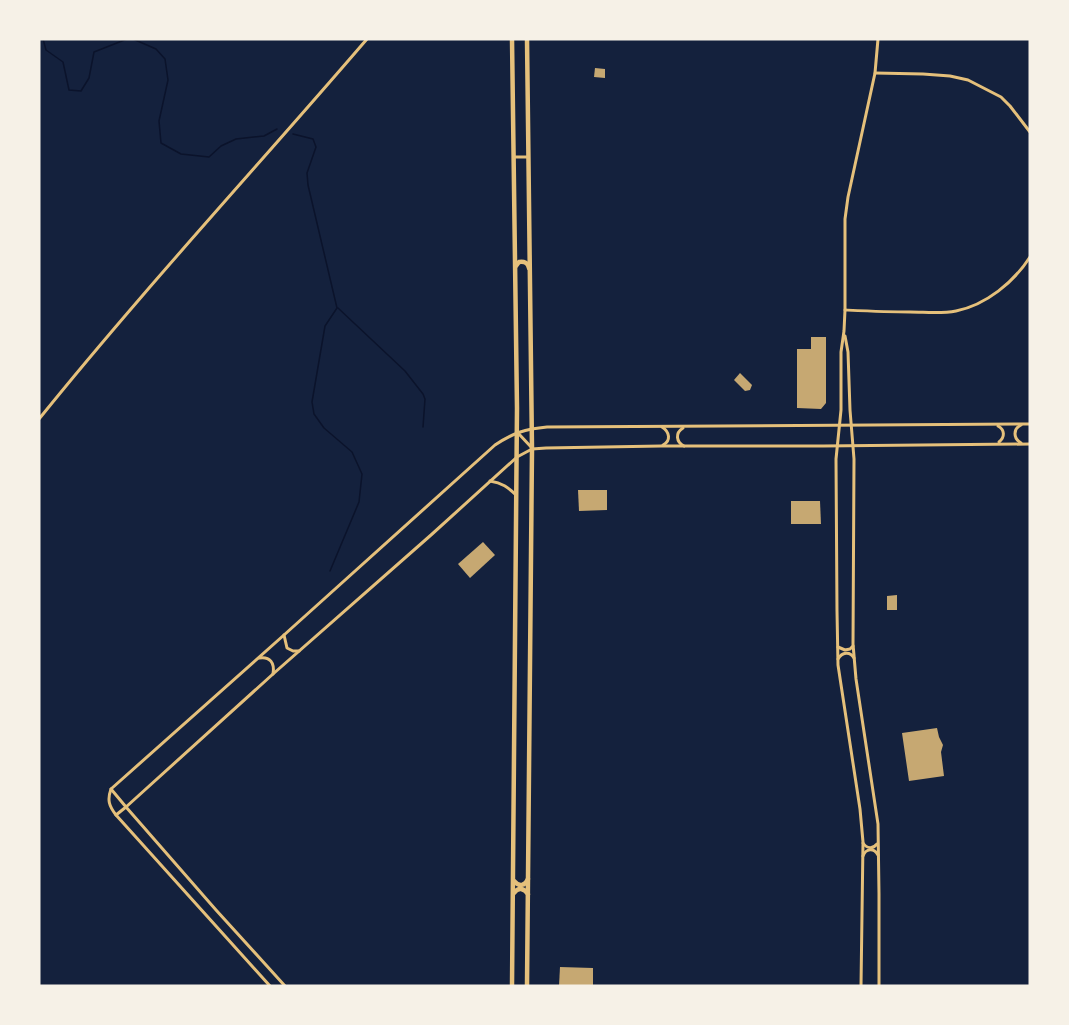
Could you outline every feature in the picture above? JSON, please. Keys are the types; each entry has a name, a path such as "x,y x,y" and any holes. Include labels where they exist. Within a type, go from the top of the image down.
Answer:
{"main road":[{"path":"512,39 517,432 512,986"},
{"path":"527,39 532,428 527,986"},
{"path":"515,254 522,259 529,254"},
{"path":"515,268 522,262 526,263 529,268"},
{"path":"516,613 530,628"},
{"path":"516,628 531,613"},
{"path":"513,879 516,884 520,885 526,883 528,879"},
{"path":"513,894 520,889 528,894"}],"street":[{"path":"39,419 157,278 367,39"},
{"path":"861,986 863,842 838,661 836,459 842,410 841,352 845,310 844,246 848,196 874,73 878,39"},
{"path":"874,73 924,74 968,80 1000,97 1030,132"},
{"path":"514,157 528,157"},
{"path":"845,310 929,312 963,309 1005,287 1030,258"},
{"path":"844,331 848,352 854,446 853,644 879,841 879,986"},
{"path":"1023,424 1017,428 1015,434 1017,441 1024,444"},
{"path":"270,986 110,808 108,799 111,789 495,445 517,432 532,428 1030,424"},
{"path":"995,425 1001,428 1004,434 1001,441 995,444"},
{"path":"660,427 666,430 669,437 667,442 661,446"},
{"path":"687,427 681,429 677,435 681,444 688,446"},
{"path":"517,432 532,449"},
{"path":"116,815 431,536 516,457 532,449 1030,444"},
{"path":"490,481 501,483 516,495"},
{"path":"284,635 287,648 299,651"},
{"path":"837,645 845,650 850,649 853,644"},
{"path":"838,661 845,653 855,660"},
{"path":"259,658 268,657 271,660 274,668 273,674"},
{"path":"111,789 285,986"},
{"path":"863,842 866,847 873,848 879,841"},
{"path":"863,856 866,851 870,850 877,852 879,857"},
{"path":"251,964 255,966 258,964 259,958"},
{"path":"260,974 260,967 268,967"}],"building":[{"path":"595,68 605,69 605,78 594,77"},
{"path":"811,337 826,337 826,403 821,409 797,408 797,349 811,349"},
{"path":"740,373 752,385 750,390 745,391 734,380"},
{"path":"578,490 607,490 607,510 579,511"},
{"path":"791,501 820,501 821,524 791,524"},
{"path":"483,542 495,555 470,578 458,564"},
{"path":"897,595 897,610 887,610 887,596"},
{"path":"937,728 943,745 941,752 944,776 909,781 902,733"},
{"path":"560,967 593,968 593,986 559,986"}],"waterway":[{"path":"43,39 46,50 63,62 69,90 81,91 89,78 94,52 127,39"},
{"path":"133,39 156,49 165,59 168,80 159,121 161,143 181,154 209,157 221,146 236,139 264,136 277,129"},
{"path":"293,134 313,139 316,147 307,173 308,185 337,308 325,326 312,402 314,414 324,428 352,452 362,474 359,502 330,571"},
{"path":"338,308 405,371 423,394 425,399 423,427"}]}
